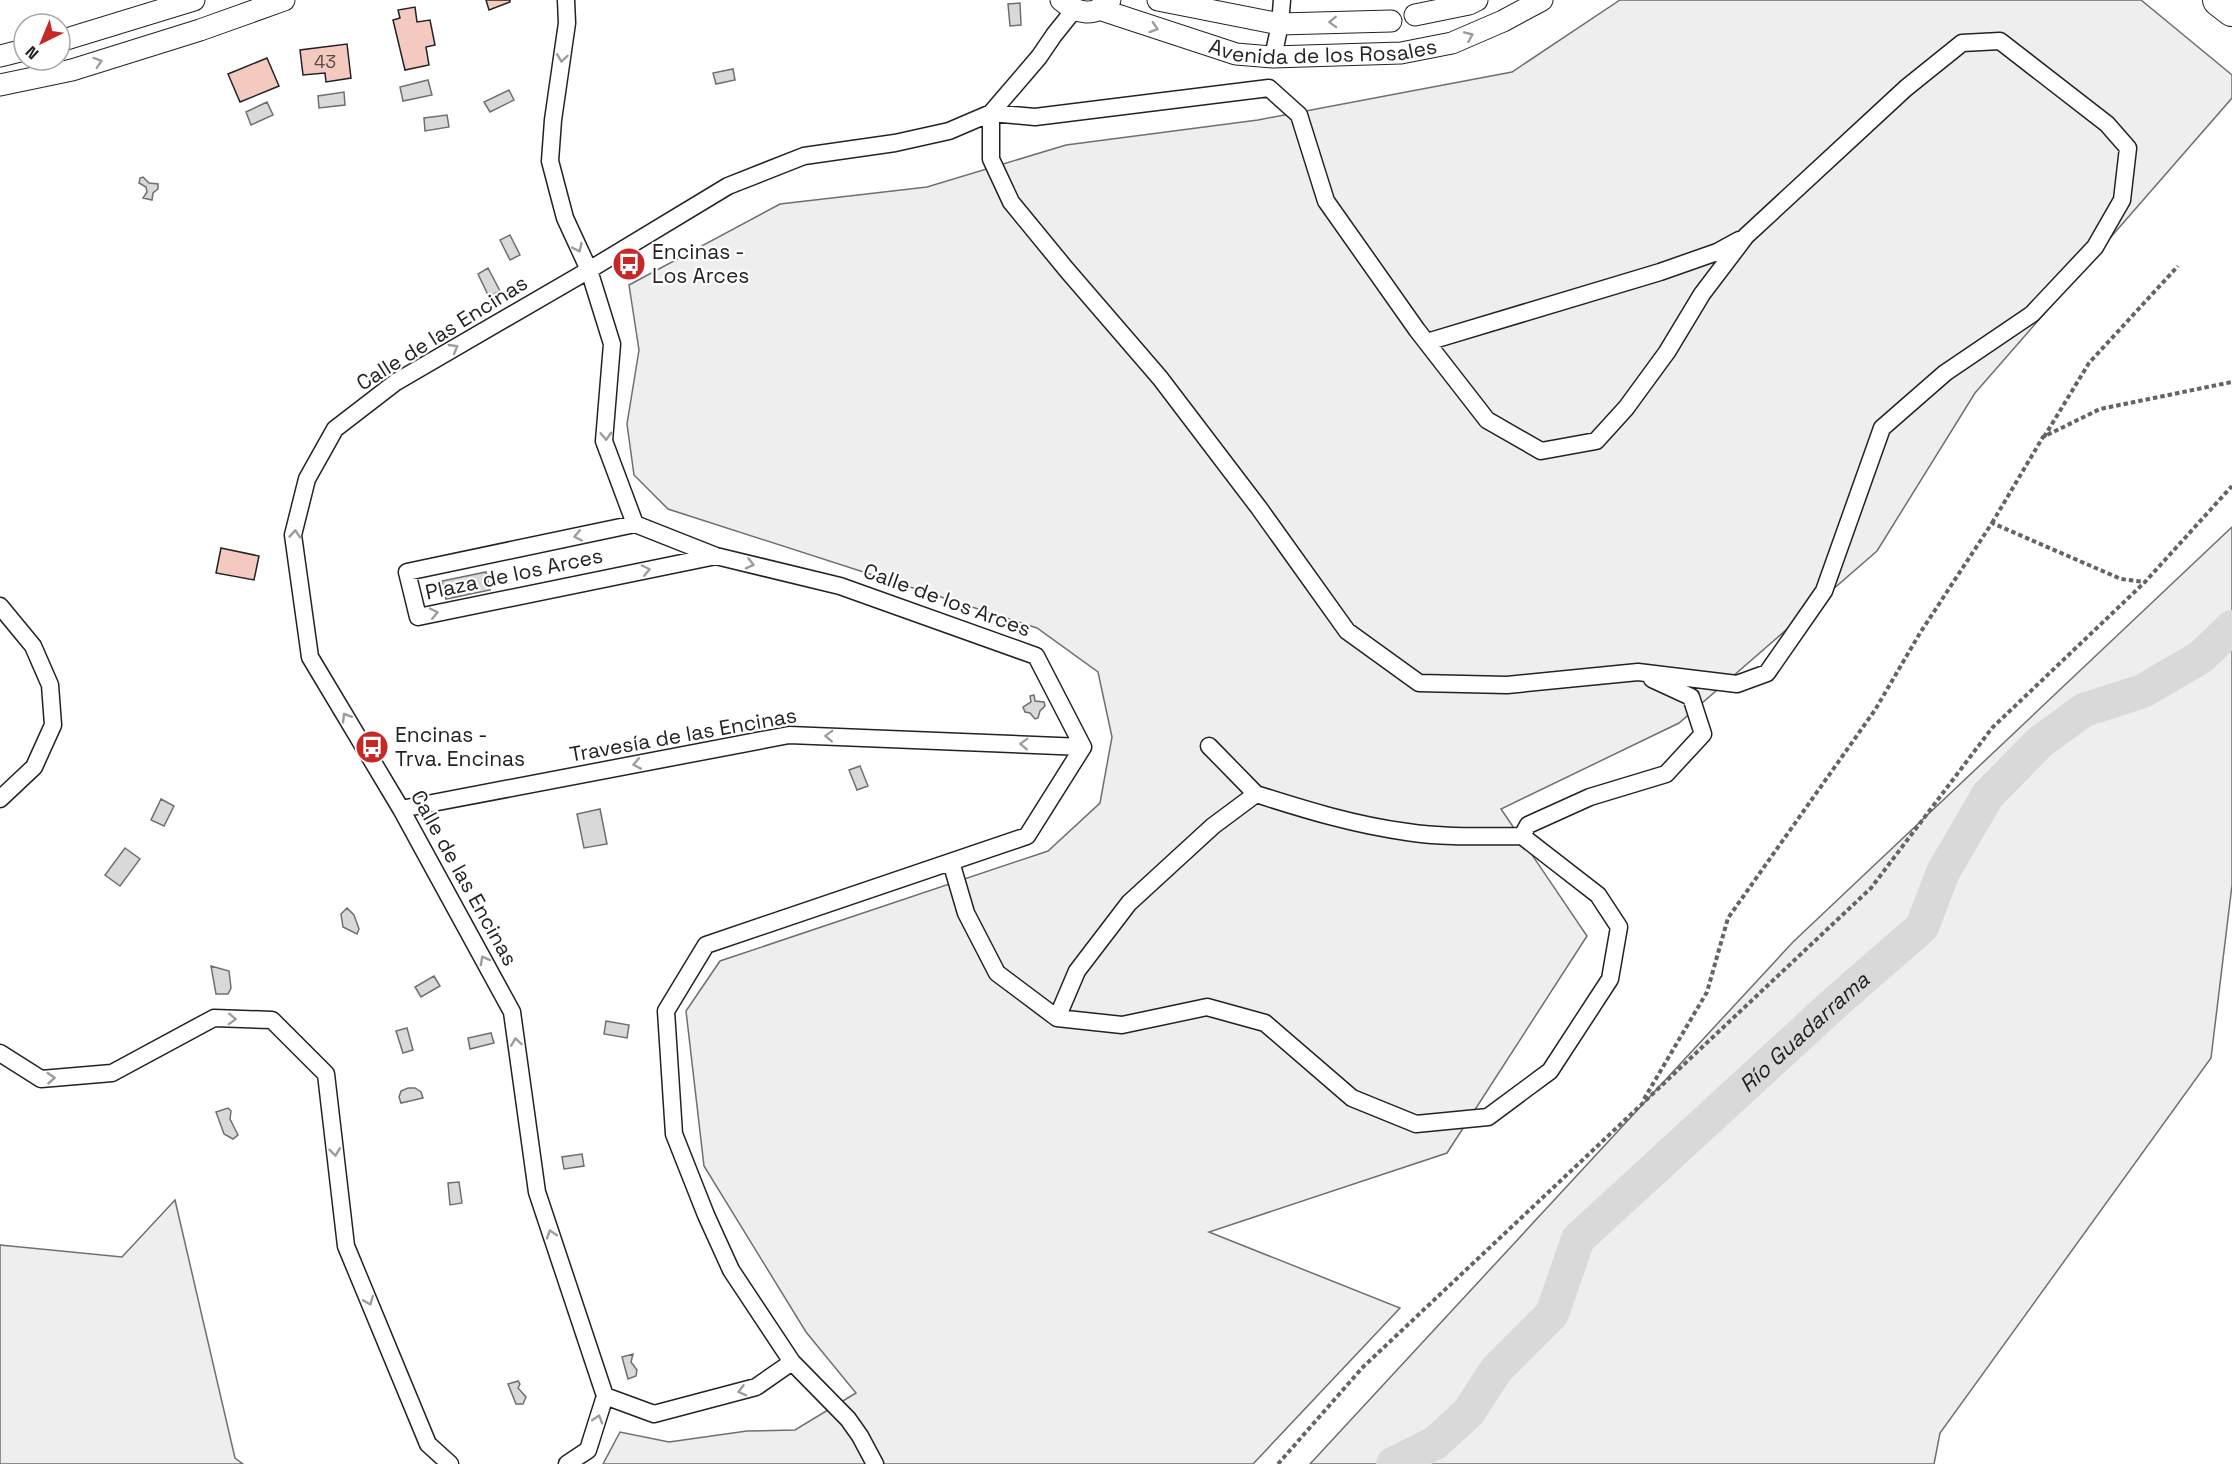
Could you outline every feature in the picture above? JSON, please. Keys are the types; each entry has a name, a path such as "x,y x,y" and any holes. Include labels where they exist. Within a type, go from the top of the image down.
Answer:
{"highway":[{"path":"2219,0 2232,10"}],"street":[{"path":"72,38 194,0"},
{"path":"0,85 72,70 200,30 284,0"},
{"path":"566,0 567,23 553,120 550,161 564,218 589,270 612,344 604,441 635,524"},
{"name":"Avenida de los Rosales","path":"1158,0 1280,24 1391,21 1469,4 1477,0"},
{"path":"1273,57 1282,0"},
{"name":"Avenida de los Rosales","path":"1104,5 1236,54 1273,57 1401,53 1452,43 1503,21 1542,0"},
{"path":"1067,5 1084,12 1104,5"},
{"name":"Calle de las Encinas","path":"605,1396 537,1192 512,1012 401,809 310,657 293,535 307,479 334,429 396,382 728,186 804,156 949,131 991,113 1039,57 1054,35 1067,5"},
{"path":"2000,41 2107,124 2128,148 2122,200 2095,247 2032,314 1945,373 1882,429 1824,591 1767,673 1737,684 1638,672 1507,685 1419,683 1347,630 1259,508 1160,378 1011,202 991,159 991,113 1035,117 1269,88 1299,115 1326,201 1426,342 1486,420 1541,451 1596,441 1626,408 1666,352 1702,294 1746,236 1906,88 1962,43 2000,41"},
{"path":"1426,342 1659,272 1717,252 1746,236"},
{"name":"Plaza de los Arces","path":"635,524 407,572 418,617 716,556"},
{"name":"Calle de los Arces","path":"635,524 716,556 840,586 1036,656 1083,747"},
{"path":"0,606 33,646 50,685 53,725 34,767 0,799"},
{"path":"1522,836 1528,825 1590,797 1666,774 1703,734 1691,697 1638,672"},
{"name":"Travesía de las Encinas","path":"401,809 789,735 1083,747"},
{"path":"951,862 966,913 997,973 1057,1018 1122,1025 1207,1007 1265,1023 1352,1098 1416,1124 1488,1117 1550,1071 1610,979 1619,927 1598,895 1522,836 1470,837 1408,833 1325,816 1256,794 1209,746"},
{"path":"874,1464 860,1436 848,1419 792,1362 731,1270 674,1134 666,1011 705,945 1027,836 1083,747"},
{"path":"1057,1018 1077,971 1129,903 1213,826 1256,794"},
{"path":"0,1053 41,1079 112,1073 214,1018 272,1020 326,1074 346,1246 428,1444 450,1464"},
{"path":"567,1464 588,1450 605,1396 654,1414 756,1387 792,1362"}],"path":[{"path":"1641,1105 1707,992 1728,918 1875,710 1920,633 1992,523 2089,363 2178,266"},
{"path":"2043,437 2100,410 2232,382"},
{"path":"1278,1464 1363,1367 1870,888 1992,728 2145,582 2232,486"},
{"path":"1992,523 2121,579 2145,582"}],"shaded area":[{"path":"1620,0 2141,0 2232,75 2232,98 1975,393 1877,551 1679,723 1501,809 1587,936 1447,1153 1209,1232 1400,1308 1253,1464 603,1464 620,1432 669,1442 747,1431 795,1430 856,1393 806,1332 704,1166 686,1011 720,961 1048,851 1100,803 1112,737 1098,672 1037,628 668,509 634,475 627,424 639,350 629,285 780,204 927,187 1066,145 1258,120 1512,72"},
{"path":"1020,3 1021,25 1010,26 1008,4"},
{"path":"733,69 735,80 716,84 713,73"},
{"path":"428,80 432,95 403,101 400,87"},
{"path":"509,90 514,100 490,112 484,102"},
{"path":"344,92 345,105 319,108 318,96"},
{"path":"267,102 273,115 251,125 246,112"},
{"path":"447,115 449,127 425,131 424,118"},
{"path":"143,177 149,183 158,184 152,200 143,198 147,192 146,187 139,183 140,178"},
{"path":"510,235 520,255 510,260 500,240"},
{"path":"488,268 500,291 489,297 478,274"},
{"path":"2232,527 2232,885 2211,1058 1940,1433 1934,1464 1310,1464 1793,942"},
{"path":"486,572 490,590 446,599 442,581"},
{"path":"1034,695 1035,701 1044,702 1045,706 1035,719 1030,713 1025,712 1023,707 1031,702 1030,696"},
{"path":"860,766 868,786 857,790 849,770"},
{"path":"161,799 174,806 164,826 151,820"},
{"path":"600,809 607,844 584,848 577,814"},
{"path":"125,848 140,859 120,886 105,875"},
{"path":"347,908 354,915 359,929 357,934 343,927 341,914"},
{"path":"211,966 229,971 231,988 228,994 216,994"},
{"path":"434,976 440,986 421,997 415,987"},
{"path":"606,1021 629,1025 627,1038 604,1034"},
{"path":"407,1028 413,1050 403,1053 396,1031"},
{"path":"491,1033 494,1043 470,1049 468,1038"},
{"path":"415,1088 421,1092 423,1098 401,1103 399,1097 401,1091"},
{"path":"228,1108 231,1111 230,1119 238,1135 233,1139 224,1134 216,1112"},
{"path":"582,1154 584,1166 564,1169 562,1157"},
{"path":"459,1182 462,1203 450,1205 448,1183"},
{"path":"175,1200 235,1458 243,1464 0,1464 0,1245 122,1257"},
{"path":"633,1354 631,1362 637,1370 636,1376 628,1379 622,1357"},
{"path":"518,1381 520,1384 518,1388 526,1397 523,1404 516,1404 508,1384"}],"building":[{"path":"486,0 510,0 510,2 489,10"},
{"path":"415,7 417,22 430,20 435,45 426,47 429,65 405,70 393,20 400,18 398,10"},
{"path":"347,44 351,78 326,82 325,73 303,75 300,50"},
{"path":"267,58 279,86 240,102 228,74"},
{"path":"221,548 259,556 254,580 216,573"}],"waterway":[{"name":"Río Guadarrama","path":"1393,1464 1435,1443 1468,1413 1496,1370 1552,1314 1578,1239 1837,1001 1922,927 1943,872 1988,795 2040,742 2084,710 2143,691 2201,657 2232,627"}],"place":[{"name":"Encinas - Los Arces","path":"629,264"},
{"name":"Encinas - Trva. Encinas","path":"372,747"}]}
